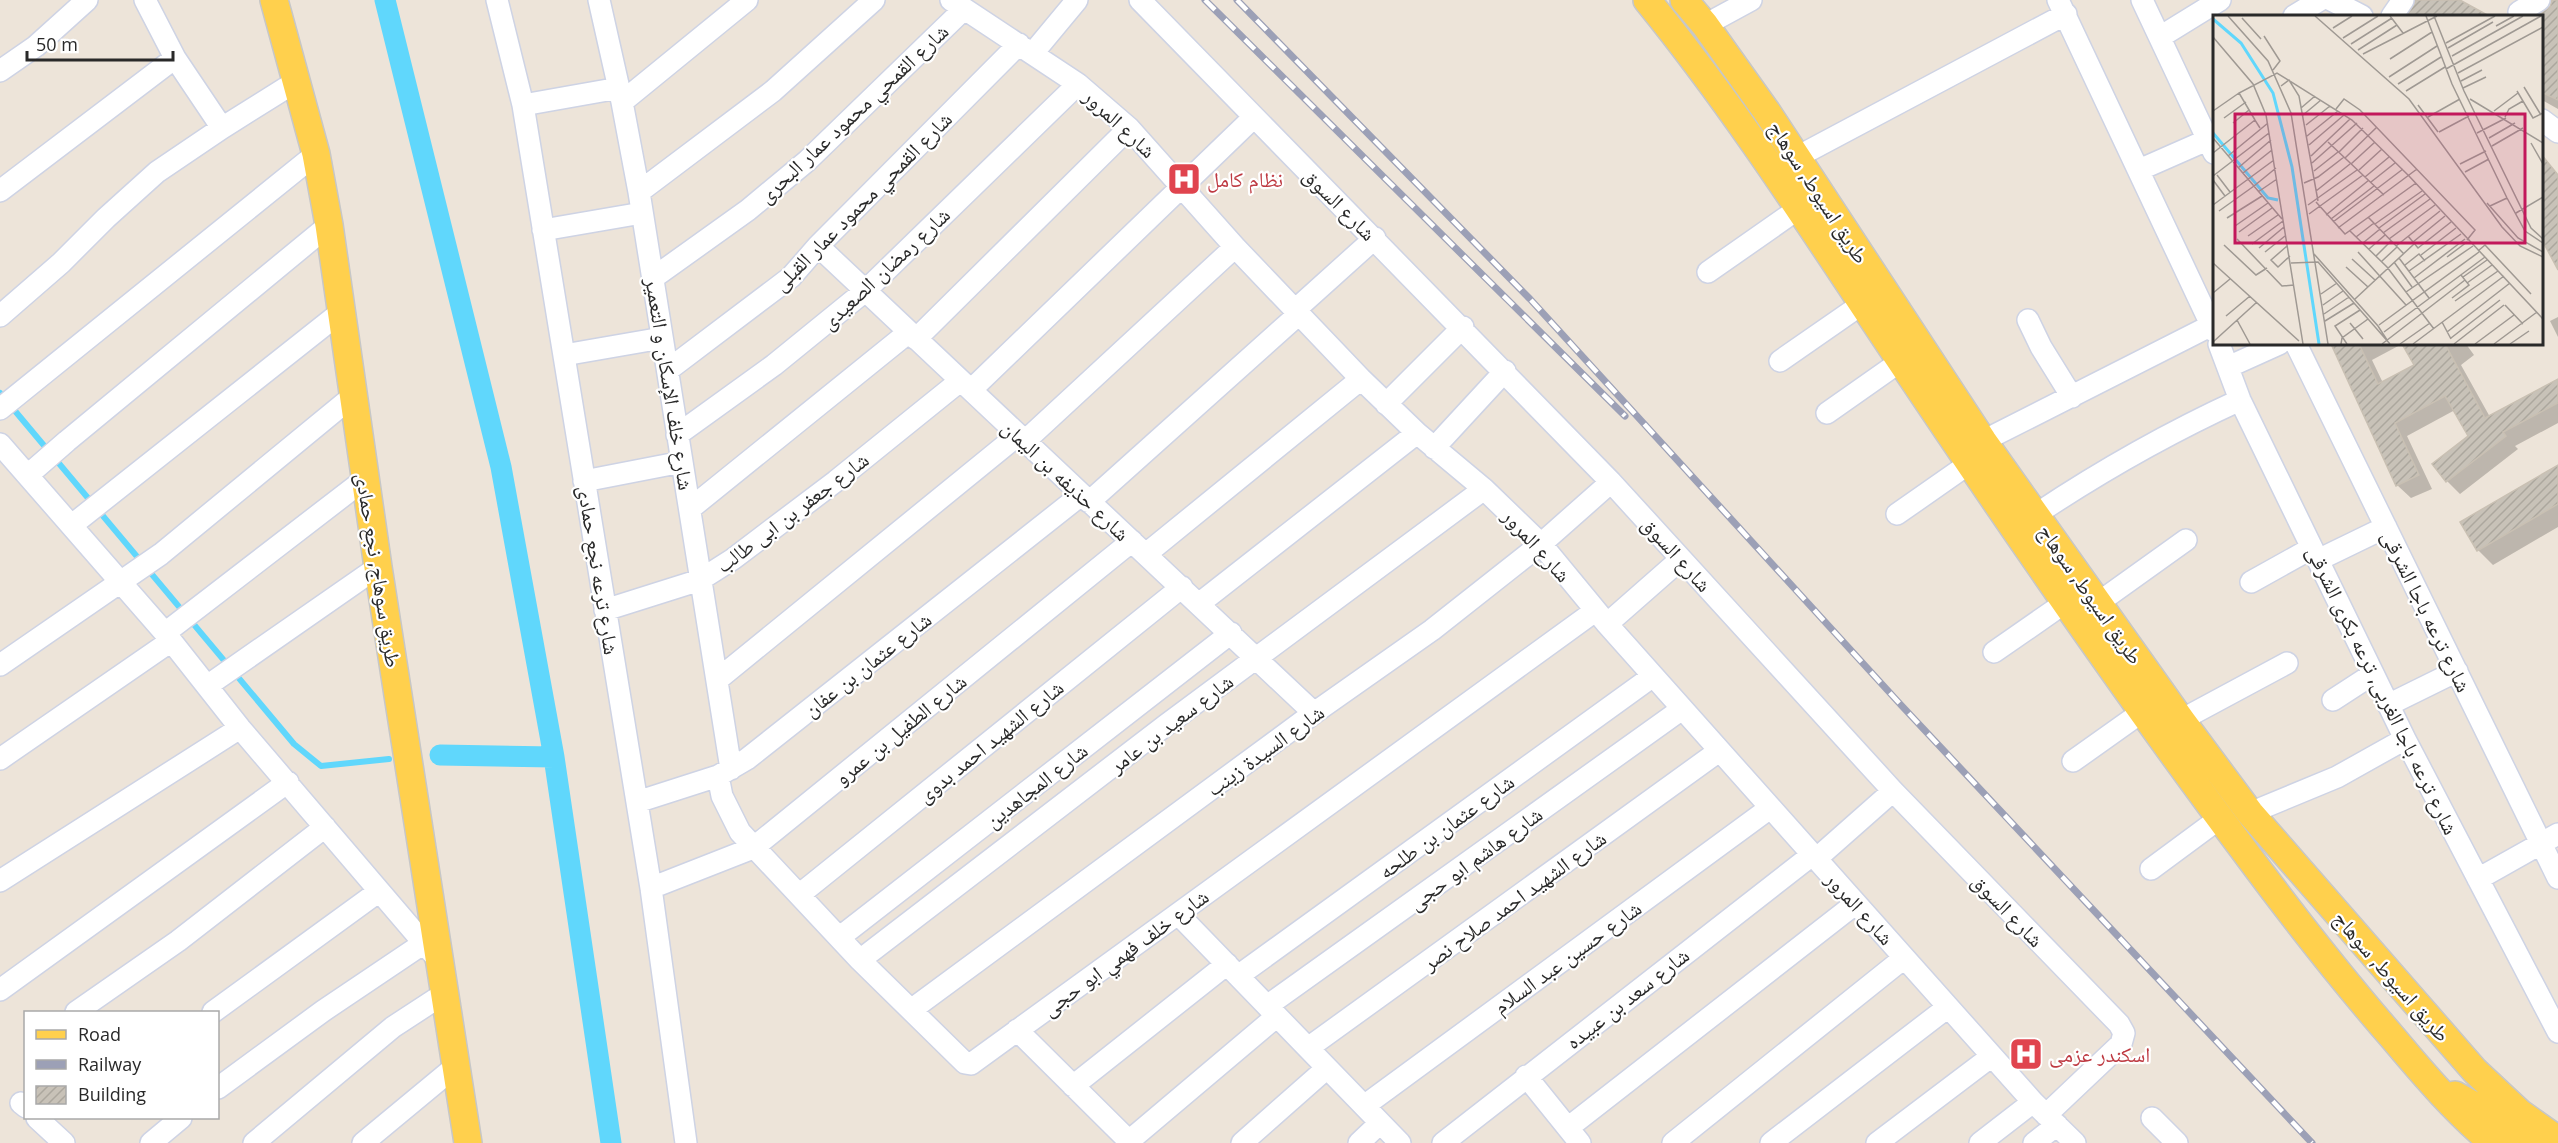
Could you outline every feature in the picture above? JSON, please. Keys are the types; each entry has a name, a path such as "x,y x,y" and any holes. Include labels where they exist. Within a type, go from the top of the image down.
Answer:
{"main road":[{"name":"طريق سوهاج, نجع حمادى","path":"274,0 316,154 354,396 432,953 445,993 468,1143"},
{"name":"طريق اسيوط, سوهاج","path":"1684,0 1705,25 1797,157 2066,602 2142,712 2356,995 2435,1086 2493,1143"},
{"name":"طريق اسيوط, سوهاج","path":"1660,6 1901,361 1976,452 2035,515 2250,813 2475,1071 2520,1113 2558,1140"},
{"path":"2435,1086 2486,1112 2529,1143"}],"street":[{"path":"0,71 36,46 87,0"},
{"path":"145,0 175,58 222,128"},
{"name":"شارع ترعه نجع حمادى","path":"497,0 523,105 651,888 686,1143"},
{"path":"523,105 621,95 747,0"},
{"path":"543,230 641,202 765,98 874,0"},
{"name":"شارع القمحي محمود عمار القبلى","path":"669,370 791,277 818,246 1077,0"},
{"name":"شارع السوق","path":"1140,0 1505,371 1611,482 1893,791 2123,1028 2124,1039 2121,1044 2045,1114"},
{"path":"1705,25 1751,0"},
{"path":"2139,170 2212,144 2142,0"},
{"path":"2160,37 2220,0"},
{"path":"2296,15 2320,0"},
{"path":"2331,0 2360,15"},
{"path":"2393,15 2403,0"},
{"path":"2519,12 2539,0"},
{"name":"شارع خلف الإسكان و التعمير","path":"605,4 641,202 669,370 677,435 691,508 700,580 717,680 725,773"},
{"name":"شارع المرور","path":"957,4 1078,84 1129,128 1235,247 1361,379 1417,433 1484,489 1541,544 1601,618 1855,904 2045,1114 2075,1143"},
{"name":"شارع القمحي محمود عمار البحرى","path":"653,278 748,210 807,161 957,4"},
{"path":"1797,157 2062,7"},
{"name":"شارع ترعه باجا الغربى, ترعه بكرى الشرقى","path":"2062,7 2213,329"},
{"path":"0,191 175,58"},
{"path":"0,316 61,263 148,180 222,128 297,81"},
{"name":"شارع رمضان الصعيدى","path":"677,435 774,365 865,291 1078,84"},
{"name":"شارع جعفر بن ابى طالب","path":"606,610 700,580 768,534 965,386 1254,117"},
{"path":"691,508 913,336 1129,128"},
{"path":"0,409 316,154"},
{"path":"1708,272 1798,209"},
{"path":"28,475 328,225"},
{"name":"شارع عثمان بن عفان","path":"637,802 725,773 1085,499 1297,312 1375,238"},
{"name":"شارع حذيفه بن اليمان","path":"818,246 1085,499 1232,633 1314,713"},
{"path":"717,680 1021,438 1235,247"},
{"path":"1780,361 1862,304"},
{"path":"72,525 341,312"},
{"path":"2028,320 2046,355 2072,396"},
{"path":"1386,404 1462,327"},
{"path":"1897,514 1976,452 2072,396 2213,334"},
{"path":"564,355 662,338"},
{"name":"شارع ترعه باجا الغربى, ترعه بكرى الشرقى","path":"2220,345 2240,400 2388,705 2558,1032"},
{"path":"2228,367 2277,345"},
{"name":"شارع ترعه باجا الشرقى","path":"2296,345 2457,671 2550,839 2558,878"},
{"path":"1827,413 1901,361"},
{"path":"1434,448 1505,371"},
{"name":"شارع الطفيل بن عمرو","path":"651,888 753,848 1361,379"},
{"path":"0,665 161,554 354,396"},
{"path":"2035,515 2086,480 2138,450 2240,400"},
{"path":"1200,603 1417,433"},
{"path":"0,444 168,637 240,728 432,953 323,1011 219,1087"},
{"path":"584,481 682,462"},
{"path":"0,759 168,637 365,480"},
{"name":"شارع السيدة زينب","path":"912,1010 1314,713 1432,630 1541,544 1611,482"},
{"name":"شارع سعيد بن عامر","path":"860,960 1257,658 1484,489"},
{"path":"2251,582 2386,527"},
{"path":"2098,603 2186,540"},
{"name":"شارع خلف فهمي ابو حجى","path":"725,773 722,796 729,815 753,848 860,960 969,1064 1682,559"},
{"path":"207,686 378,567"},
{"name":"شارع الشهيد احمد بدوى","path":"799,895 1182,587"},
{"path":"1994,652 2066,602"},
{"name":"شارع المجاهدين","path":"840,937 1232,633"},
{"path":"2181,720 2287,663"},
{"path":"2388,705 2457,671"},
{"path":"2333,700 2373,674"},
{"name":"شارع عثمان بن طلحه","path":"1073,1086 1233,970 1653,676"},
{"name":"شارع هاشم ابو حجى","path":"1130,1142 1272,1011 1682,709"},
{"path":"2073,761 2142,712"},
{"path":"0,881 240,728"},
{"path":"2250,813 2337,777 2405,739"},
{"name":"شارع الشهيد احمد صلاح نصر","path":"1308,1048 1719,751"},
{"path":"0,990 288,782"},
{"name":"شارع سعد بن عبيده","path":"1443,1143 1526,1076 1814,857 1893,791"},
{"name":"شارع حسين عبد السلام","path":"1364,1106 1770,808"},
{"path":"2151,868 2220,818"},
{"path":"77,1011 178,941 325,826"},
{"path":"2478,879 2550,839"},
{"path":"215,1011 254,985 378,892"},
{"path":"1526,1076 1574,1135 1855,904"},
{"path":"1178,914 1400,1143"},
{"path":"1673,1143 1904,958"},
{"path":"254,1143 393,1027 445,993"},
{"path":"1771,1143 1948,1007"},
{"path":"1017,1030 1130,1142"},
{"path":"1877,1143 1992,1056"},
{"path":"363,1143 456,1066"},
{"path":"1242,1143 1327,1068"},
{"path":"1980,1143 2045,1114"},
{"path":"2034,1143 2045,1114"},
{"path":"2152,1118 2177,1143"},
{"path":"37,1119 64,1143"},
{"path":"152,1143 180,1119"},
{"path":"1359,1143 1380,1123"}],"building":[{"path":"2416,0 2460,0 2487,15 2408,15"},
{"path":"2552,0 2558,0 2558,100 2543,93 2543,15 2538,15 2550,7"},
{"path":"2543,156 2558,175 2558,270 2543,242"},
{"path":"2331,345 2359,345 2378,384 2414,365 2403,345 2446,345 2485,418 2558,379 2558,403 2503,432 2506,436 2446,482 2432,464 2468,436 2445,396 2395,423 2419,475 2396,486"},
{"path":"2558,465 2558,504 2477,551 2460,522"}],"waterway":[{"path":"385,0 501,467 554,757 611,1143"},
{"path":"0,393 294,744 321,766 389,759"},
{"path":"440,755 554,757"}],"railway":[{"path":"1205,0 1625,416"},
{"path":"1237,0 1530,299 1901,705 2312,1143"}],"place":[{"name":"نظام كامل","path":"1184,179"},
{"name":"اسكندر عزمى","path":"2026,1054"}]}
